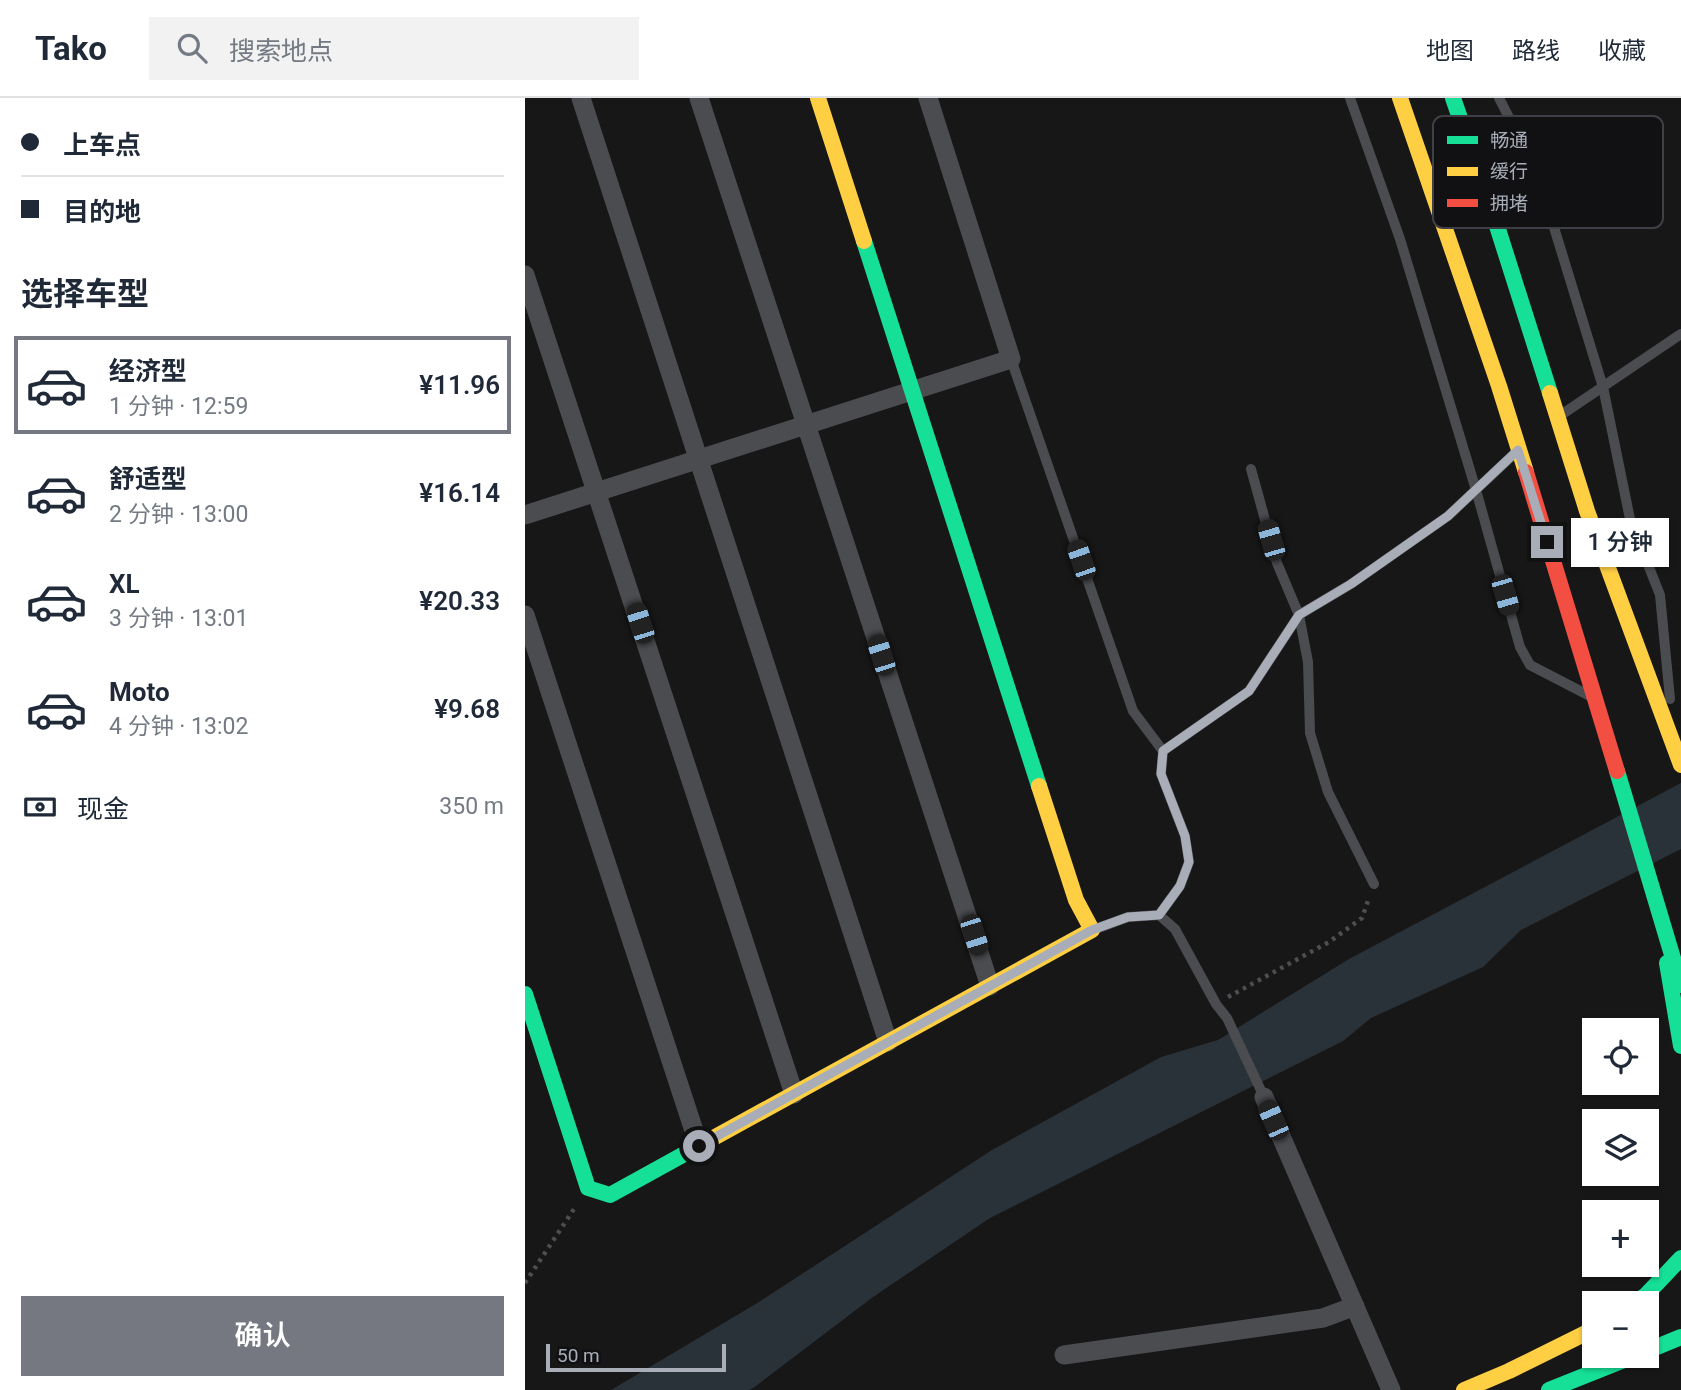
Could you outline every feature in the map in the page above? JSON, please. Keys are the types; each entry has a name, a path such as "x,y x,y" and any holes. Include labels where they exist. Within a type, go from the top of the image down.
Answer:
{"main road":[{"path":"525,994 588,1188 610,1195 1092,930 1076,900 818,98"},
{"path":"1400,98 1433,194"},
{"path":"1453,98 1459,116"},
{"path":"1445,228 1499,386 1681,985"},
{"path":"1498,228 1587,511 1681,765"},
{"path":"1657,906 1681,1046"},
{"path":"1650,1291 1681,1258"},
{"path":"1464,1390 1582,1335"},
{"path":"1659,1346 1681,1338"},
{"path":"1549,1390 1604,1368"}],"street":[{"path":"582,98 888,1042"},
{"path":"699,98 990,986"},
{"path":"525,515 1010,359 928,98"},
{"path":"525,275 794,1094"},
{"path":"525,615 699,1146"},
{"path":"1263,1097 1391,1390"},
{"path":"1064,1354 1323,1318 1355,1306"}],"lane":[{"path":"1350,98 1400,239 1476,489 1520,647 1530,665 1596,700"},
{"path":"1499,98 1508,116"},
{"path":"1554,228 1603,387 1630,519 1660,595 1674,741"},
{"path":"1558,417 1681,334"},
{"path":"1010,359 1133,712 1163,751 1161,774 1185,836 1189,862 1180,886 1159,915"},
{"path":"1163,751 1249,691 1299,615 1351,584 1448,516 1518,450"},
{"path":"1251,470 1277,563 1299,615 1308,662 1310,733 1328,792 1374,884"},
{"path":"1092,930 1128,917 1159,915 1175,929 1216,1004 1227,1018 1263,1097"}],"path":[{"path":"1216,1004 1329,942 1361,918 1374,884"},
{"path":"525,1283 588,1188"}],"shaded area":[{"path":"1681,783 1681,849 1521,930 1483,967 1371,1018 1343,1041 990,1218 873,1297 753,1388 611,1390 759,1302 992,1150 1161,1057 1218,1040 1349,959"}],"traffic: fast":[{"path":"1453,98 1459,116"},
{"path":"1498,228 1550,393"},
{"path":"864,241 1039,786"},
{"path":"1617,771 1681,985"},
{"path":"1667,963 1681,1046"},
{"path":"525,994 588,1188 610,1195 697,1147"},
{"path":"1650,1291 1681,1258"},
{"path":"1659,1346 1681,1337"},
{"path":"1549,1390 1604,1368"}],"traffic: slow":[{"path":"818,98 864,241"},
{"path":"1400,98 1433,194"},
{"path":"1445,228 1526,472"},
{"path":"1550,393 1587,511 1681,765"},
{"path":"697,1147 1092,930 1076,900 1039,786"},
{"path":"1464,1390 1582,1335"}],"traffic: jam":[{"path":"1526,472 1617,771"}],"route":[{"path":"699,1146 1092,930 1128,917 1159,915 1180,886 1189,862 1185,836 1161,774 1163,751 1249,691 1299,615 1351,584 1448,516 1518,450 1547,542"}]}
